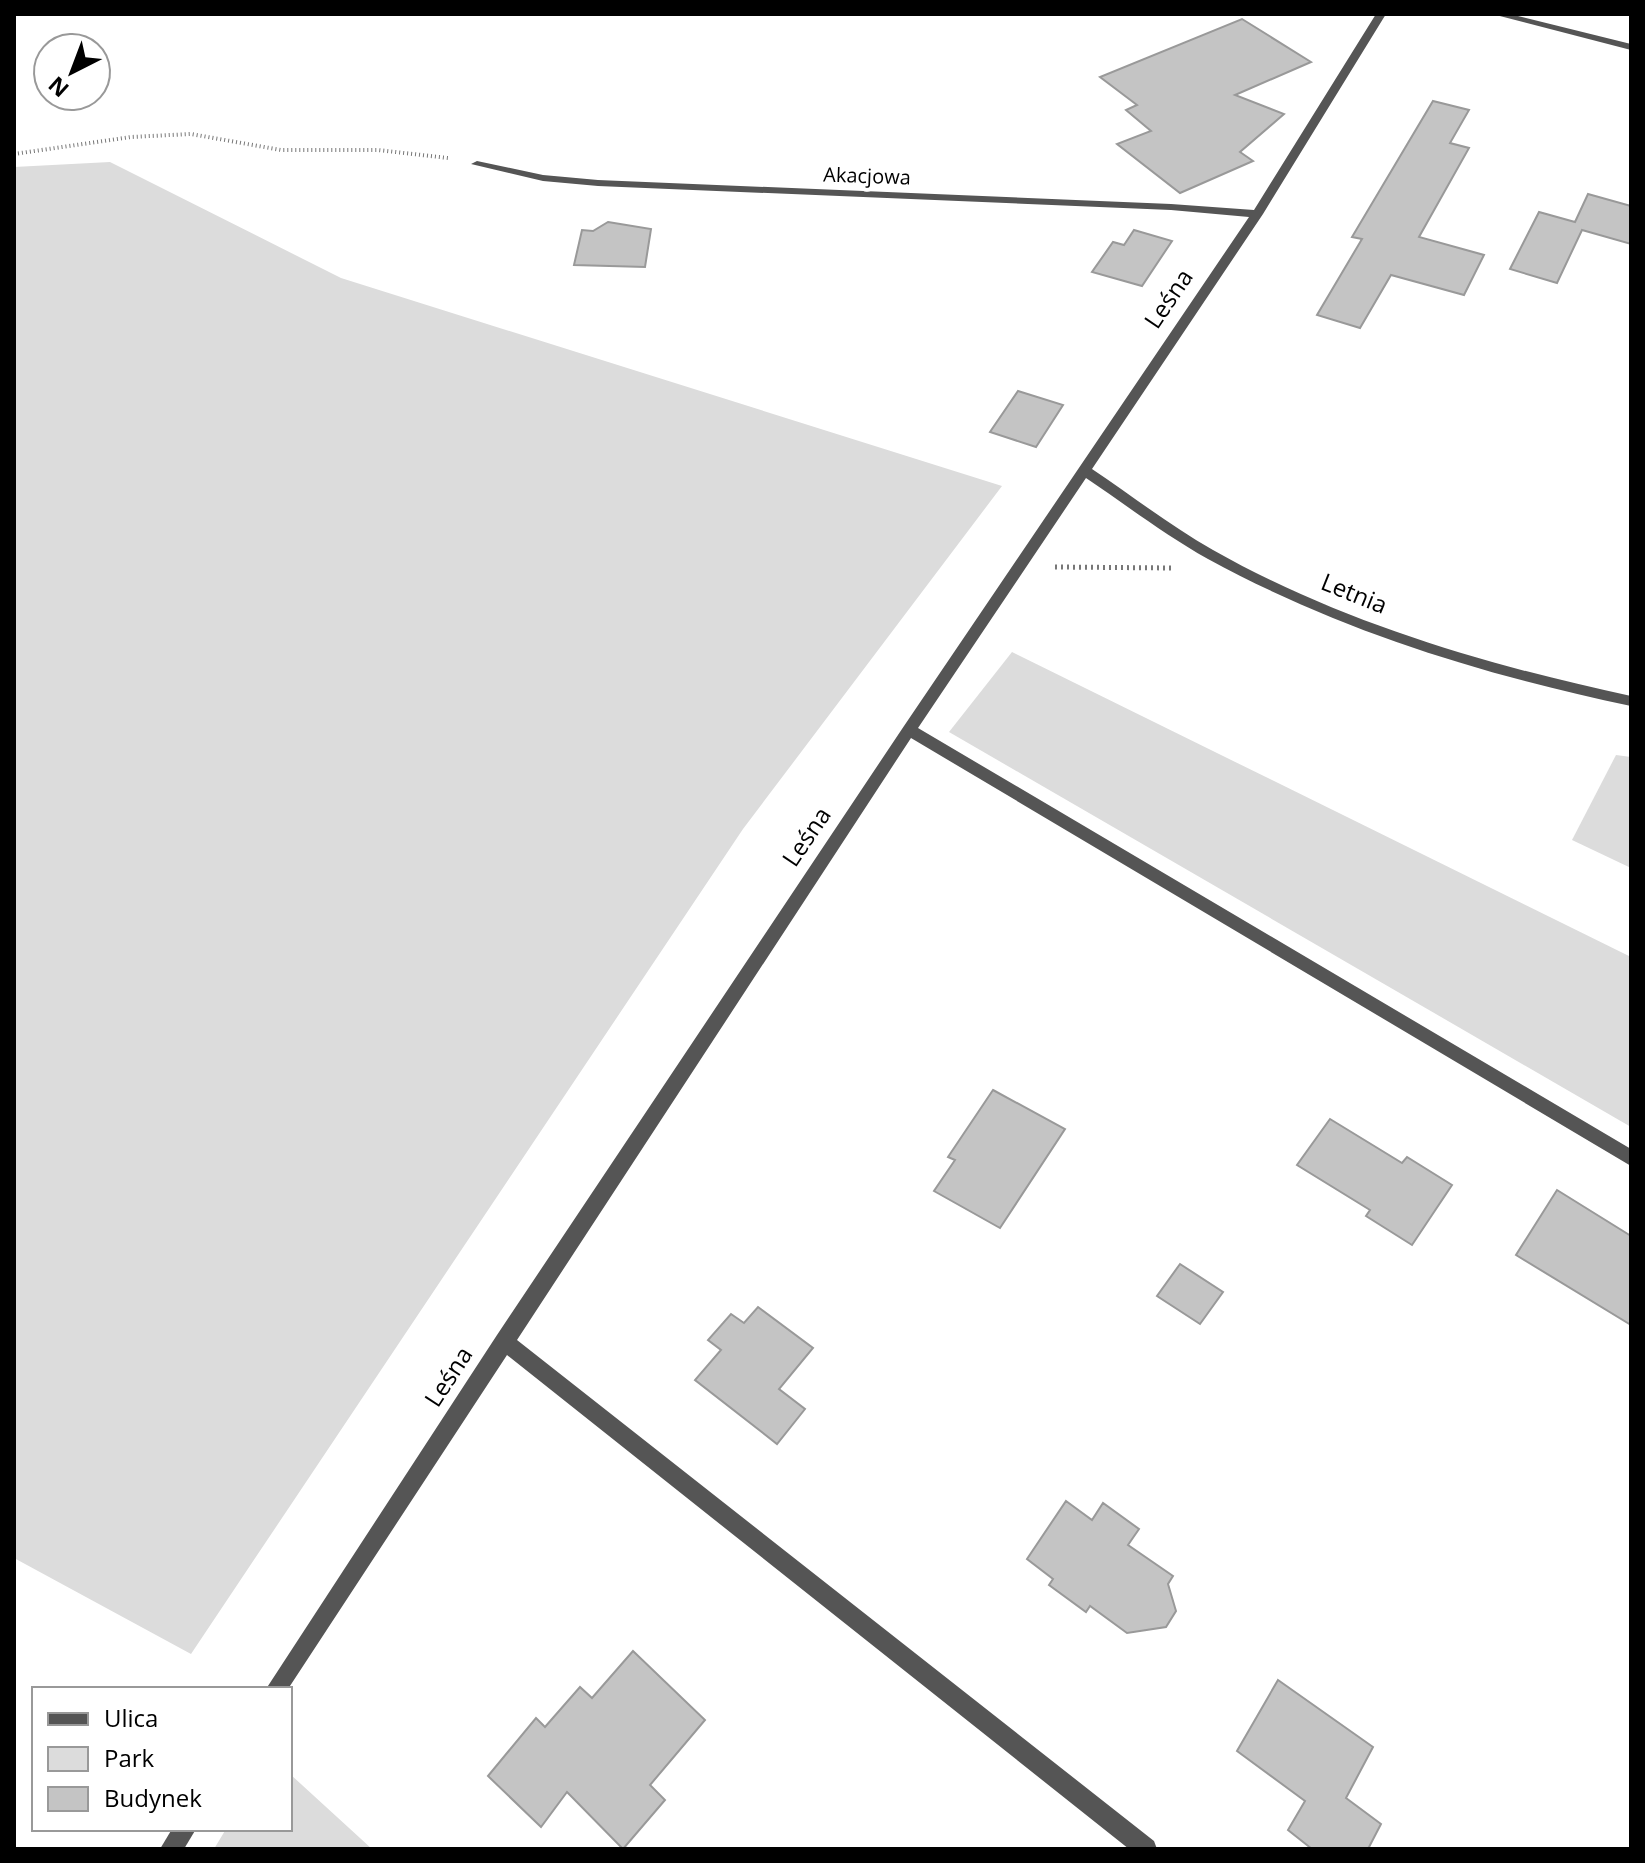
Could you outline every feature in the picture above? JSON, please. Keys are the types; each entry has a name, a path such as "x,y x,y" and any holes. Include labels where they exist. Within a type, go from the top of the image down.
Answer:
{"street":[{"name":"Leśna","path":"277,1687 909,730 1257,214 1381,14"},
{"path":"1497,14 1631,47"},
{"name":"Akacjowa","path":"477,164 543,178 598,183 1171,207 1257,214"},
{"name":"Letnia","path":"1085,471 1146,515 1212,555 1328,608 1479,663 1631,701"},
{"path":"909,730 1631,1158"},
{"path":"504,1341 1146,1849"},
{"path":"171,1849 184,1831"}],"path":[{"path":"14,154 131,137 191,134 281,150 378,150 477,164"},
{"path":"1018,570 1114,565 1187,569"}],"green space":[{"path":"110,162 341,278 1002,486 743,829 191,1654 14,1558 14,167"},
{"path":"1012,652 1631,957 1631,1127 949,732"},
{"path":"1616,755 1631,757 1631,868 1572,840"},
{"path":"292,1776 372,1849 214,1849 225,1831 292,1831"}],"building":[{"path":"1242,19 1311,62 1235,95 1284,114 1240,152 1253,161 1180,193 1117,144 1151,131 1126,110 1137,105 1100,77"},
{"path":"1433,101 1469,110 1450,143 1469,148 1419,237 1484,255 1464,295 1391,275 1360,328 1317,315 1362,239 1352,237"},
{"path":"1588,194 1631,206 1631,244 1582,230 1557,283 1510,269 1539,212 1575,222"},
{"path":"608,222 651,229 645,267 574,265 582,230 593,231"},
{"path":"1134,230 1172,241 1142,286 1092,272 1113,242 1124,245"},
{"path":"1018,391 1063,405 1036,447 990,432"},
{"path":"993,1090 1065,1129 1000,1228 934,1191 955,1160 948,1157"},
{"path":"1330,1119 1402,1163 1407,1157 1452,1185 1412,1245 1366,1216 1370,1210 1297,1165"},
{"path":"1557,1190 1631,1236 1631,1325 1516,1255"},
{"path":"1180,1264 1223,1292 1200,1324 1157,1296"},
{"path":"758,1307 813,1348 779,1389 805,1409 777,1444 695,1380 721,1350 708,1340 731,1314 744,1323"},
{"path":"1066,1501 1092,1520 1103,1503 1139,1529 1128,1545 1173,1576 1168,1584 1176,1611 1166,1627 1127,1633 1090,1606 1086,1612 1049,1585 1053,1579 1027,1559"},
{"path":"633,1651 705,1720 650,1785 665,1800 623,1849 567,1792 541,1827 488,1776 536,1718 545,1727 580,1687 592,1698"},
{"path":"1278,1680 1373,1747 1346,1798 1381,1824 1368,1849 1312,1849 1288,1830 1305,1801 1237,1751"}]}
